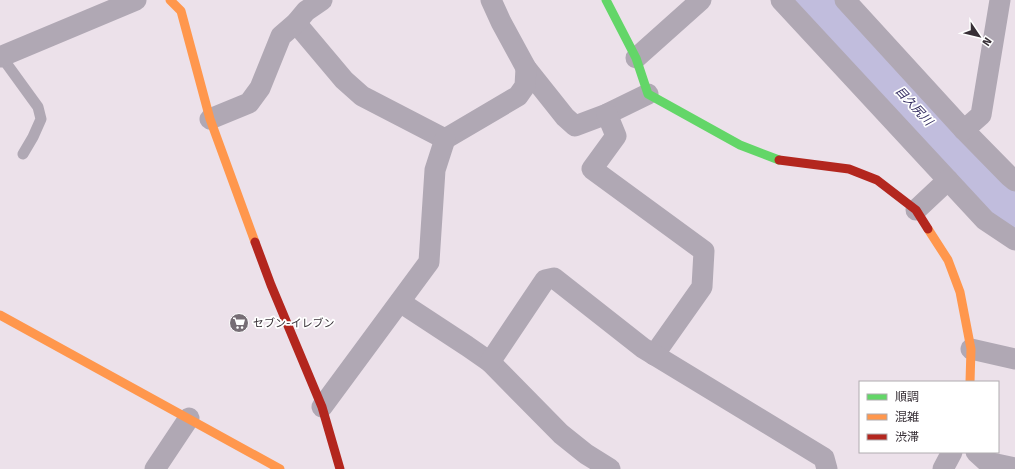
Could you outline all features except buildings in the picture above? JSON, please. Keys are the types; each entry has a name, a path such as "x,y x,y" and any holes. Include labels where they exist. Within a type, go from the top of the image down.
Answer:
{"street":[{"path":"0,56 136,0"},
{"path":"170,0 181,11 210,120 271,285 322,407 340,469"},
{"path":"210,120 249,103 260,88 281,36 296,23 306,11 322,0"},
{"path":"491,0 526,68 565,117 575,126 607,114 648,94"},
{"path":"606,0 636,58 648,94 740,146 776,160 849,169 877,180 916,210 948,260 960,292 971,349 970,381"},
{"path":"636,58 702,0"},
{"path":"781,0 985,220 1015,240"},
{"path":"845,0 964,130 1015,181"},
{"path":"964,130 981,115 1000,0"},
{"path":"296,23 344,80 362,96 445,139"},
{"path":"322,407 429,262 435,170 445,139 518,96 525,86 526,68"},
{"path":"607,114 616,136 592,169 704,251 702,287 654,355"},
{"path":"916,210 948,180"},
{"path":"490,362 545,280 554,278 654,355 824,458 827,469"},
{"path":"400,302 490,362 561,434 586,454 610,469"},
{"path":"0,315 280,469"},
{"path":"971,349 1015,359"},
{"path":"155,469 189,418"},
{"path":"943,469 951,453"},
{"path":"972,453 980,469"},
{"path":"977,453 987,462 1015,468"}],"lane":[{"path":"0,56 38,107 41,119 23,154"}],"waterway":[{"name":"目久尻川","path":"815,0 1004,203 1015,211"}],"traffic: fast":[{"path":"606,0 636,58 648,94 740,145 779,160"}],"traffic: slow":[{"path":"170,0 181,11 210,119 255,242"},
{"path":"928,229 948,260 960,292 971,349 970,381"},
{"path":"0,315 280,469"}],"traffic: jam":[{"path":"779,160 849,169 877,180 916,210 928,229"},
{"path":"255,242 271,285 322,407 340,469"}],"place":[{"name":"セブン-イレブン","path":"239,323"}]}
